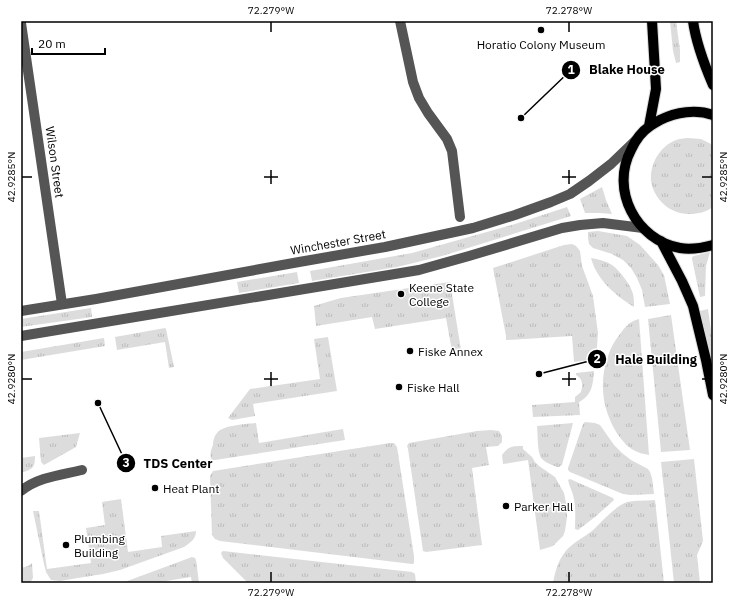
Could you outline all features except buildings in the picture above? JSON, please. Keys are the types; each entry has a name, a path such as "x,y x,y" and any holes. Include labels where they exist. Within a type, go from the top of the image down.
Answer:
{"main road":[{"path":"649,126 656,89 652,21"},
{"path":"693,21 699,49 713,84"},
{"path":"713,115 688,112 668,116 649,126 636,140 627,157 623,176 625,195 631,213 643,228 661,241 680,248 700,249 713,245"},
{"path":"661,241 693,306 713,395"}],"street":[{"path":"400,21 413,82 419,98 447,139 452,151 460,217"},
{"name":"Wilson Street","path":"21,22 62,304"},
{"path":"704,64 713,73"},
{"name":"Winchester Street","path":"21,311 385,247 473,228 536,208 570,194 611,164 636,140"},
{"path":"21,336 419,270 562,228 580,225 603,224 643,228"},
{"path":"21,491 38,480 82,470"}],"green space":[{"path":"670,21 676,21 680,62 676,63 673,51"},
{"path":"688,138 701,139 713,145 713,207 699,213 683,214 670,209 659,199 652,187 651,174 657,156 665,147 676,140"},
{"path":"602,187 612,214 585,213 580,199"},
{"path":"567,207 571,216 442,256 397,267 312,281 310,271 412,253 512,225"},
{"path":"598,231 627,236 640,245 658,265 664,275 670,304 645,307 642,290 631,268 623,260 612,254 593,248 589,244 588,232"},
{"path":"572,244 580,251 582,266 593,296 598,333 596,359 574,362 572,336 506,340 493,268 564,245"},
{"path":"710,252 706,266 705,296 700,297 692,257"},
{"path":"591,258 602,260 610,264 622,274 632,290 634,307 614,292 602,280"},
{"path":"297,272 299,283 239,293 237,282"},
{"path":"450,282 461,350 452,351 446,318 375,329 372,317 316,326 314,306 341,298"},
{"path":"91,308 92,317 21,327 21,319"},
{"path":"708,309 713,345 713,357 710,358 706,355 700,311"},
{"path":"671,315 690,450 661,452 648,319"},
{"path":"639,319 649,455 632,449 625,443 613,427 606,407 603,389 605,367 612,346 630,323"},
{"path":"165,328 174,367 169,368 165,342 117,350 115,337"},
{"path":"328,337 337,391 253,404 255,416 232,420 228,418 250,389 320,379 314,339"},
{"path":"104,338 105,346 21,360 21,352"},
{"path":"594,371 591,389 587,396 579,402 580,415 533,417 532,405 575,402 575,397 581,392 582,385 581,380 576,373"},
{"path":"585,422 600,425 614,445 622,453 631,460 648,469 652,478 654,494 623,494 568,470 583,424"},
{"path":"256,423 259,443 343,429 345,440 212,460 211,452 214,439 220,430 235,425"},
{"path":"573,423 562,465 557,467 542,459 539,453 537,426"},
{"path":"477,431 499,431 502,436 502,442 498,446 486,447 489,465 472,468 482,545 426,552 423,551 407,446 409,443"},
{"path":"80,433 76,447 44,465 41,462 39,438"},
{"path":"394,443 397,447 414,563 412,564 220,541 215,539 212,535 210,476 213,471"},
{"path":"513,446 523,446 523,449 539,466 555,477 564,493 567,508 565,531 563,536 553,546 540,550 528,460 503,464 502,455 509,448"},
{"path":"35,456 32,468 21,473 21,458"},
{"path":"694,459 703,541 697,555 700,583 674,583 661,462"},
{"path":"570,479 613,498 614,500 578,530 575,529 575,506 568,480"},
{"path":"121,499 128,552 162,547 161,536 196,531 194,538 184,547 120,570 60,581 51,580 46,572 33,511 39,511 47,569 91,563 86,528 105,525 102,502"},
{"path":"655,500 664,583 553,583 560,559 565,552 574,543 592,531 613,511 627,502"},
{"path":"223,551 412,572 415,574 416,583 248,583 223,558 221,553"},
{"path":"192,557 196,560 199,583 192,583 191,577 154,583 122,583"},
{"path":"32,563 33,578 30,583 21,583 21,568"}],"place":[{"name":"Horatio Colony Museum","path":"541,30"},
{"name":"Blake House","path":"521,118"},
{"name":"Keene State College","path":"401,294"},
{"name":"Fiske Annex","path":"410,351"},
{"name":"Hale Building","path":"539,374"},
{"name":"Fiske Hall","path":"399,387"},
{"name":"TDS Center","path":"98,403"},
{"name":"Heat Plant","path":"155,488"},
{"name":"Parker Hall","path":"506,506"},
{"name":"Plumbing Building","path":"66,545"}]}
